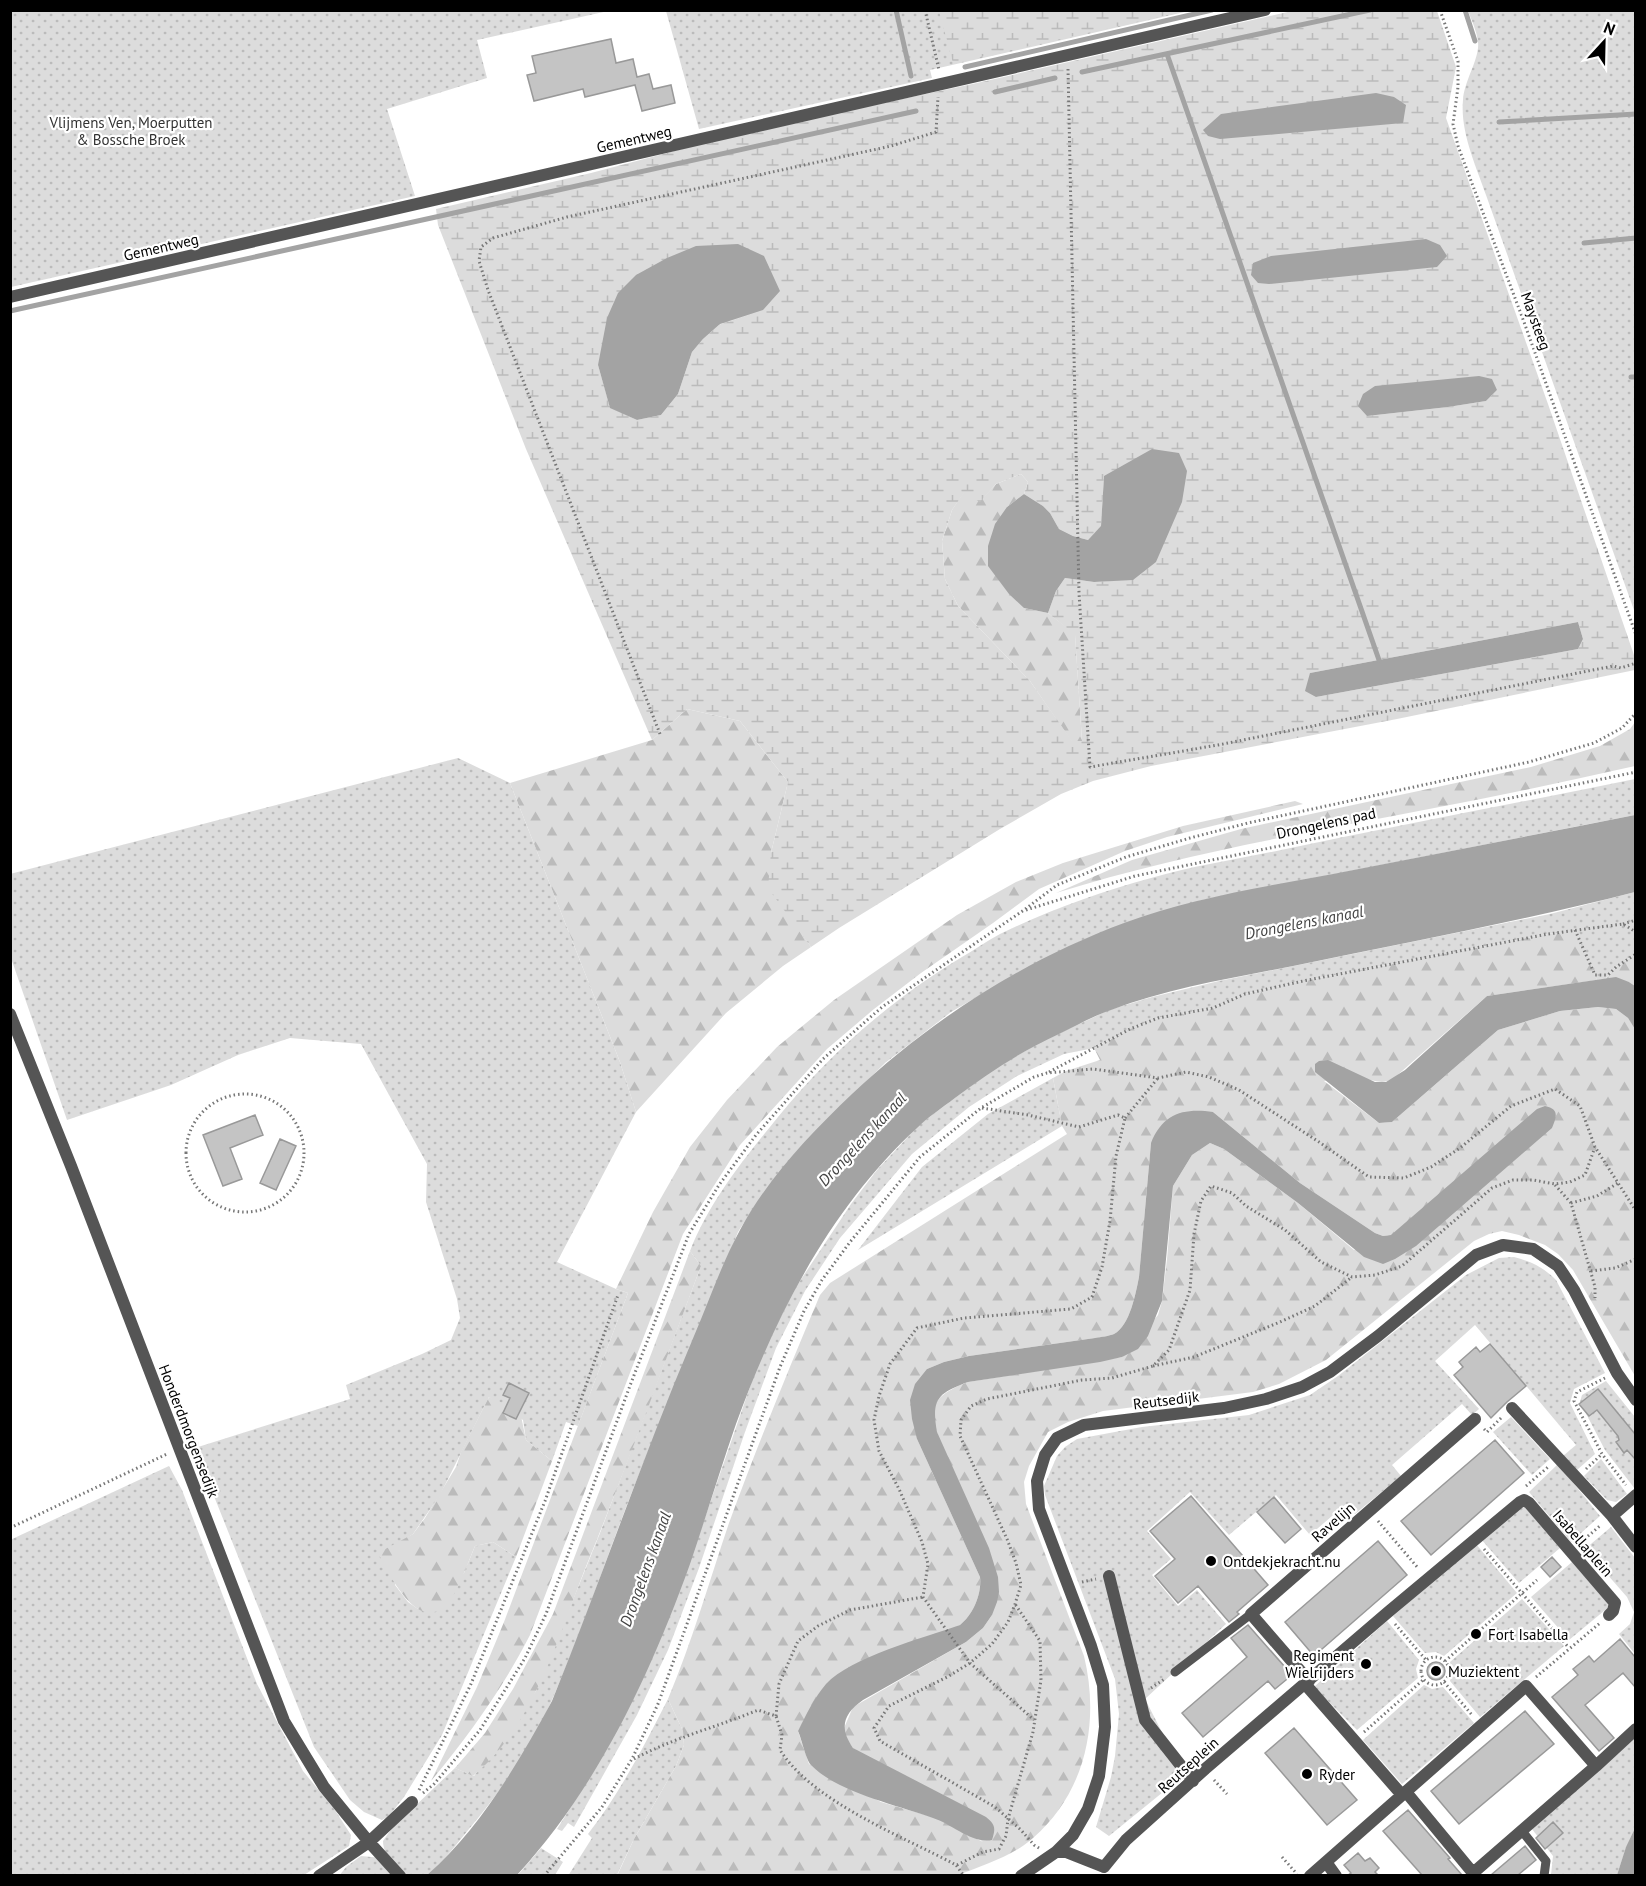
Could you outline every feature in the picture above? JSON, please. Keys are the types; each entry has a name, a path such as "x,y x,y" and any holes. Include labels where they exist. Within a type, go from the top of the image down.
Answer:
{"street":[{"name":"Gementweg","path":"10,297 1265,10"},
{"name":"Honderdmorgensedijk","path":"10,1014 284,1721 324,1787 397,1872"},
{"name":"Reutsedijk","path":"1021,1875 1056,1852 1073,1835 1088,1809 1099,1776 1105,1727 1103,1685 1091,1646 1039,1509 1037,1481 1045,1455 1057,1438 1084,1425 1224,1408 1266,1399 1302,1387 1330,1372 1378,1336 1476,1255 1503,1245 1533,1249 1558,1266 1574,1290 1617,1373 1635,1400"},
{"path":"1512,1408 1611,1516 1635,1547"},
{"name":"Ravelijn","path":"1251,1614 1475,1419"},
{"path":"1611,1516 1635,1496"},
{"path":"1307,1682 1475,1538 1524,1500"},
{"name":"Isabellaplein","path":"1524,1500 1614,1602 1613,1611 1609,1615"},
{"path":"1109,1576 1144,1720 1193,1781"},
{"path":"1251,1614 1354,1741 1404,1793 1472,1874 1635,1729"},
{"name":"Reutseplein","path":"1106,1871 1126,1840 1307,1682"},
{"path":"1310,1875 1526,1686 1596,1766"},
{"path":"319,1875 369,1842 412,1802"},
{"path":"1056,1852 1066,1852 1106,1871"},
{"path":"1326,1862 1336,1875"}],"lane":[{"path":"1175,1672 1251,1614"},
{"path":"1522,1831 1546,1861 1544,1875"}],"path":[{"path":"660,734 488,290 479,261 482,247 493,238 567,217 891,146 936,132 940,73 925,10"},
{"name":"Maysteeg","path":"1440,10 1458,61 1458,87 1453,124 1458,146 1524,322 1635,635"},
{"path":"1067,55 1079,592 1090,767 1218,745 1613,666 1621,668 1635,663"},
{"path":"412,1802 434,1784 480,1730 525,1658 550,1602 689,1234 719,1185 756,1135 823,1059 882,1007 1057,885 1126,857 1248,823 1529,762 1594,744 1622,728 1635,713"},
{"name":"Drongelens pad","path":"1024,910 1147,873 1635,772"},
{"path":"544,1875 602,1807 632,1760 658,1704 756,1430 804,1311 822,1280 850,1242 920,1157 981,1108 1034,1077 1047,1073 1130,1029 1158,1018 1213,1008 1245,994 1303,981 1548,934 1623,924 1635,920"},
{"path":"1623,924 1635,932"},
{"path":"1575,930 1595,975 1608,975 1635,954"},
{"path":"1047,1073 1093,1069 1158,1078 1186,1072 1209,1077 1239,1090 1369,1177 1404,1178 1431,1167 1460,1148 1511,1106 1555,1089 1580,1106 1595,1147 1635,1211"},
{"path":"1034,1720 970,1663 922,1597 928,1564 922,1542 899,1489 879,1451 874,1420 890,1364 917,1328 964,1318 1071,1309 1092,1297 1102,1267 1110,1221 1116,1156 1125,1118 1158,1078"},
{"path":"248,1094 267,1099 289,1113 297,1127 304,1152 300,1176 286,1195 267,1209 236,1211 217,1205 196,1187 190,1174 186,1154 191,1128 202,1111 227,1096 248,1094"},
{"path":"981,1108 1028,1115 1079,1127 1118,1115 1125,1118"},
{"path":"1571,1203 1597,1196 1618,1183"},
{"path":"1555,1184 1571,1203 1591,1271 1595,1287 1593,1326"},
{"path":"1591,1271 1615,1268 1635,1259"},
{"path":"1153,1366 1194,1357 1280,1322 1315,1306 1352,1277"},
{"path":"412,1802 471,1684 545,1501 618,1295"},
{"path":"1603,1379 1577,1392 1574,1401 1602,1454 1635,1496"},
{"path":"1475,1419 1487,1432 1512,1408"},
{"path":"10,1528 180,1448"},
{"path":"1576,1478 1602,1454"},
{"path":"1524,1500 1522,1490 1558,1458"},
{"path":"1370,1511 1427,1579"},
{"path":"1570,1551 1611,1516"},
{"path":"1475,1538 1569,1648"},
{"path":"1067,1585 1109,1576"},
{"path":"1445,1661 1537,1580"},
{"path":"922,1597 850,1610 818,1626 798,1641 778,1684 776,1716 782,1735 780,1750 789,1766 828,1798 956,1865 964,1875"},
{"path":"956,1865 983,1852 999,1849 1006,1836 1008,1819 1034,1720 1041,1680 1040,1641 1015,1604"},
{"path":"1386,1613 1426,1660"},
{"path":"1526,1686 1609,1615"},
{"path":"1437,1657 1445,1661 1450,1670 1444,1682 1435,1686 1423,1680 1421,1670 1426,1660 1437,1657"},
{"path":"1137,1697 1175,1672"},
{"path":"1354,1741 1423,1680"},
{"path":"1444,1682 1481,1725"},
{"path":"632,1760 656,1747 728,1723 758,1710 776,1716"},
{"path":"1205,1770 1227,1794"},
{"path":"1008,1819 1034,1845 1056,1852"},
{"path":"1282,1857 1298,1875"}],"green space":[{"path":"939,10 1185,11 953,63"},
{"name":"Vlijmens Ven, Moerputten & Bossche Broek","path":"10,11 608,11 477,40 487,78 387,109 415,196 11,287"},
{"path":"666,11 1189,11 930,70 932,78 699,129"},
{"path":"1292,11 1437,11 1456,67 1446,118 1635,658 1635,670 1151,766 1093,781 1061,794 1000,829 811,947 768,888 771,853 788,782 740,721 687,709 652,740 526,449 438,225 436,209 591,173 739,134 977,83","holes":["719,325 692,352 678,394 661,415 637,420 610,407 598,365","1497,390 1486,401 1367,416","1021,474 1028,482 1024,494 1043,506 1059,529 1088,540 1101,527 1104,476 1109,581 1094,582 1065,578 1056,591 1048,613 1075,635 1082,741 1072,741 1030,681 958,606 945,579 942,541 952,510 964,493 980,502 996,484","1578,622 1583,639 1578,649 1316,697 1310,673"]},
{"path":"1468,11 1635,11 1635,613 1470,149 1464,124 1463,100 1477,55 1478,42"},
{"path":"1021,474 1028,482 1024,494 1007,507 1024,608 1048,613 1075,634 1082,741 1072,742 1030,681 958,606 945,579 942,541 952,510 964,492 980,501 996,484"},
{"path":"687,709 740,721 788,782 771,853 794,922 811,947 783,966 726,1013 636,1112 620,1062 510,783 652,740"},
{"path":"1635,722 1635,766 1199,855 1127,872 1056,893 1132,860 1241,829 1531,767 1600,746 1630,729"},
{"path":"458,758 510,783 620,1062 636,1112 557,1262 628,1293 578,1426 566,1422 552,1461 526,1440 523,1420 489,1397 440,1495 413,1534 399,1543 395,1585 408,1602 418,1609 464,1573 475,1546 493,1542 516,1557 442,1735 404,1797 389,1816 382,1820 364,1812 350,1800 314,1747 196,1451 199,1441 198,1447 350,1399 346,1385 451,1340 460,1318 457,1299 426,1202 427,1164 361,1044 290,1038 238,1055 171,1085 67,1120 11,958 10,874"},
{"path":"1635,779 1635,815 1202,900 1123,924 1081,941 1027,968 951,1012 885,1063 795,1153 738,1232 645,1459 563,1674 526,1751 481,1814 449,1853 427,1875 406,1875 391,1860 385,1851 383,1841 392,1828 455,1768 474,1776 536,1691 600,1533 701,1266 690,1251 707,1214 740,1164 798,1093 863,1029 911,991 995,937 1055,910 1112,889 1199,866"},
{"path":"1295,801 1303,804 1167,837 1125,851 1039,889 921,973 827,1049 740,1145 683,1234 530,1635 485,1711 431,1781 477,1687 504,1622 628,1293 616,1289 653,1212 690,1147 727,1100 777,1047 834,1000 957,915 1016,882 1063,863 1183,826"},
{"path":"1635,892 1635,954 1616,967 1605,979 1597,980 1574,931 1548,934 1245,994 1213,1008 1158,1018 1130,1029 1094,1048 1064,1054 1017,1076 969,1107 912,1154 840,1238 805,1291 776,1348 668,1650 637,1715 574,1827 568,1823 562,1831 557,1829 595,1769 627,1710 689,1564 753,1378 767,1344 796,1287 851,1204 877,1170 920,1124 994,1069 1041,1042 1109,1010 1219,981 1550,914"},
{"path":"1575,930 1597,980 1487,996 1393,1079 1382,1082 1354,1078 1324,1081 1379,1123 1392,1122 1498,1030 1560,1011 1598,1007 1616,1009 1628,1018 1636,1029 1635,1376 1573,1270 1558,1254 1545,1245 1502,1231 1474,1241 1326,1360 1279,1384 1253,1392 1103,1411 1068,1422 1048,1432 1029,1466 1024,1482 1026,1504 1084,1656 1089,1681 1089,1730 1084,1754 1077,1778 1051,1820 1033,1838 1007,1855 959,1875 617,1876 634,1839 676,1766 684,1745 683,1731 668,1699 751,1466 820,1295 830,1283 1067,1134 1062,1126 1053,1078 1066,1071 1100,1060 1094,1048 1130,1029 1158,1018 1213,1008 1245,994","holes":["1213,1112 1300,1183 1375,1233 1383,1236 1390,1235 1354,1250 1298,1203 1224,1149 1210,1143 1192,1155 1173,1186 1167,1259 1158,1315 1122,1357 968,1382 944,1394 934,1408 935,1426 992,1615 983,1628 966,1642 853,1707 844,1728 845,1737 853,1748 983,1842 936,1818 881,1802 809,1764 798,1731 818,1695 960,1625 973,1610 978,1597 980,1577 917,1439 927,1369 969,1356 1102,1337 1120,1330 1131,1308 1139,1277 1151,1143"]},
{"path":"1635,954 1635,986 1629,982 1605,979 1616,967"},
{"path":"1053,1078 1062,1126 858,1250 922,1167 988,1114"},
{"path":"690,1251 701,1266 553,1652 528,1707 512,1732 473,1776 455,1768 485,1733 513,1689 553,1614"},
{"path":"1514,1257 1537,1266 1556,1280 1605,1373 1574,1389 1570,1403 1595,1454 1577,1470 1563,1456 1576,1445 1475,1325 1435,1361 1479,1409 1472,1415 1462,1404 1392,1465 1401,1476 1355,1514 1346,1504 1310,1535 1276,1495 1229,1535 1190,1492 1147,1531 1171,1559 1152,1575 1178,1606 1197,1590 1226,1624 1145,1699 1184,1775 1109,1836 1096,1827 1111,1777 1119,1714 1115,1679 1045,1495 1044,1486 1057,1456 1077,1439 1142,1427 1249,1415 1310,1395 1338,1376 1466,1275 1499,1258"},
{"path":"1606,1381 1635,1417 1635,1489 1605,1450 1580,1402 1582,1395"},
{"path":"489,1397 520,1411 526,1440 552,1461 516,1557 493,1542 475,1546 451,1599 436,1612 425,1612 405,1598 378,1553 413,1534 425,1518 456,1467 461,1452"},
{"path":"1511,1417 1550,1459 1532,1475 1493,1432"},
{"path":"1601,1459 1627,1494 1616,1502 1607,1500 1584,1476"},
{"path":"1558,1464 1600,1516 1571,1542 1529,1492"},
{"path":"169,1466 182,1490 257,1684 303,1771 335,1810 351,1835 349,1846 304,1875 11,1875 10,1540"},
{"path":"1522,1504 1560,1548 1519,1583 1481,1539"},
{"path":"1611,1527 1635,1558 1635,1654 1619,1634 1630,1624 1634,1612 1627,1597 1585,1549"},
{"path":"1476,1544 1517,1593 1444,1656 1436,1652 1425,1653 1393,1616"},
{"path":"1572,1562 1610,1606 1569,1640 1531,1597"},
{"path":"1522,1599 1564,1646 1480,1717 1450,1681 1452,1671 1450,1662"},
{"path":"1387,1621 1419,1660 1416,1669 1418,1678 1357,1730 1314,1687"},
{"path":"1424,1685 1432,1689 1443,1687 1474,1723 1402,1784 1363,1740"},
{"path":"668,1699 683,1731 684,1745 676,1766 634,1839 617,1875 568,1876 592,1838 588,1834 621,1786"},
{"path":"1635,1738 1635,1828 1617,1875 1551,1875 1553,1856 1532,1829"},
{"path":"541,1848 563,1862 555,1875 517,1876"},
{"path":"361,1856 382,1858 398,1876 339,1876 346,1867"}],"water":[{"path":"1376,93 1394,97 1406,105 1403,123 1220,139 1208,136 1203,130 1221,114"},
{"path":"1426,239 1440,245 1447,256 1437,267 1269,284 1258,283 1251,275 1253,263 1271,256"},
{"path":"738,244 764,256 780,291 763,310 720,324 703,339 692,352 678,394 661,415 637,420 610,408 598,365 607,318 618,293 636,275 667,258 696,246"},
{"path":"1479,376 1492,379 1497,390 1486,401 1367,416 1358,406 1363,394 1375,386"},
{"path":"1152,449 1179,453 1187,471 1182,502 1156,562 1133,580 1094,582 1065,578 1056,591 1048,613 1024,608 1009,594 988,566 988,546 995,524 1007,507 1024,494 1050,513 1059,529 1088,540 1101,526 1104,476"},
{"path":"1578,622 1583,639 1578,649 1316,697 1305,691 1310,673"},
{"name":"Drongelens kanaal","path":"1635,815 1635,892 1507,922 1201,984 1133,1002 1091,1018 1019,1055 980,1080 921,1124 886,1159 858,1192 832,1228 788,1304 751,1384 690,1564 657,1647 619,1728 573,1805 517,1875 427,1875 464,1837 497,1794 552,1701 675,1381 721,1269 740,1230 763,1192 805,1141 882,1067 946,1017 1014,974 1086,938 1149,914 1227,894"},
{"path":"1616,977 1635,986 1635,1029 1628,1018 1616,1009 1598,1007 1560,1011 1498,1030 1392,1122 1379,1123 1315,1072 1315,1064 1328,1060 1375,1082 1386,1082 1405,1070 1487,996"},
{"path":"1545,1106 1553,1109 1556,1114 1552,1128 1416,1246 1383,1264 1364,1257 1298,1203 1224,1149 1210,1143 1192,1155 1173,1186 1162,1301 1148,1336 1138,1349 1122,1357 1100,1362 968,1382 943,1394 936,1405 937,1432 989,1548 998,1577 997,1602 983,1628 966,1642 856,1705 847,1716 845,1728 853,1748 986,1817 994,1827 992,1840 977,1839 933,1818 852,1791 823,1775 811,1765 798,1731 826,1684 837,1674 870,1657 960,1625 973,1610 978,1597 980,1577 917,1439 910,1400 915,1384 927,1369 944,1362 969,1356 1105,1336 1120,1330 1131,1308 1139,1277 1151,1143 1168,1119 1184,1112 1213,1112 1300,1183 1383,1236 1391,1235 1537,1109"},
{"path":"1635,1828 1635,1875 1617,1875 1626,1847"}],"building":[{"path":"611,39 616,63 633,59 637,77 649,74 653,89 671,85 675,103 642,111 635,85 585,97 583,89 534,101 527,75 536,73 532,56"},
{"path":"255,1115 263,1135 230,1148 242,1179 223,1186 203,1135"},
{"path":"280,1139 296,1146 276,1190 260,1183"},
{"path":"1490,1344 1526,1386 1491,1418 1454,1375 1463,1367 1459,1362 1476,1347 1480,1352"},
{"path":"509,1383 529,1393 516,1419 503,1413 510,1398 503,1395"},
{"path":"1598,1389 1635,1434 1635,1459 1627,1450 1624,1453 1616,1442 1619,1440 1618,1436 1597,1410 1589,1416 1579,1404"},
{"path":"1495,1440 1524,1473 1431,1555 1401,1521"},
{"path":"1191,1496 1268,1585 1229,1622 1198,1586 1178,1603 1155,1576 1175,1559 1150,1531"},
{"path":"1274,1497 1301,1529 1285,1543 1257,1512"},
{"path":"1378,1541 1407,1575 1314,1656 1285,1622"},
{"path":"1552,1557 1561,1567 1550,1577 1541,1567"},
{"path":"1248,1625 1292,1675 1275,1689 1268,1681 1203,1737 1182,1713 1247,1657 1231,1638"},
{"path":"1620,1639 1635,1657 1635,1687 1623,1673 1585,1705 1614,1738 1599,1751 1552,1697 1578,1675 1573,1669 1589,1656 1594,1662"},
{"name":"Muziektent","path":"1436,1662 1442,1665 1445,1671 1442,1677 1436,1680 1430,1677 1427,1671 1430,1665"},
{"path":"1525,1711 1554,1744 1459,1824 1431,1791"},
{"path":"1294,1728 1357,1800 1327,1825 1265,1753"},
{"path":"1408,1810 1462,1875 1422,1875 1383,1831"},
{"path":"1553,1822 1563,1833 1545,1849 1536,1838"},
{"path":"1525,1846 1536,1860 1518,1875 1491,1875"},
{"path":"1358,1853 1365,1861 1370,1858 1379,1868 1375,1872 1378,1875 1348,1875 1351,1873 1344,1865"}],"waterway":[{"path":"896,10 911,76"},
{"path":"965,67 1212,10"},
{"path":"1082,72 1370,10"},
{"path":"1465,10 1475,41"},
{"path":"1167,54 1379,660"},
{"path":"995,92 1055,78"},
{"path":"10,311 916,111"},
{"path":"1499,122 1636,114"},
{"path":"1584,243 1636,238"},
{"path":"1631,377 1636,377"}],"place":[{"name":"Ontdekjekracht.nu","path":"1211,1561"},
{"name":"Fort Isabella","path":"1476,1634"},
{"name":"Regiment Wielrijders","path":"1366,1664"},
{"name":"Muziektent","path":"1436,1671"},
{"name":"Ryder","path":"1307,1774"}]}
